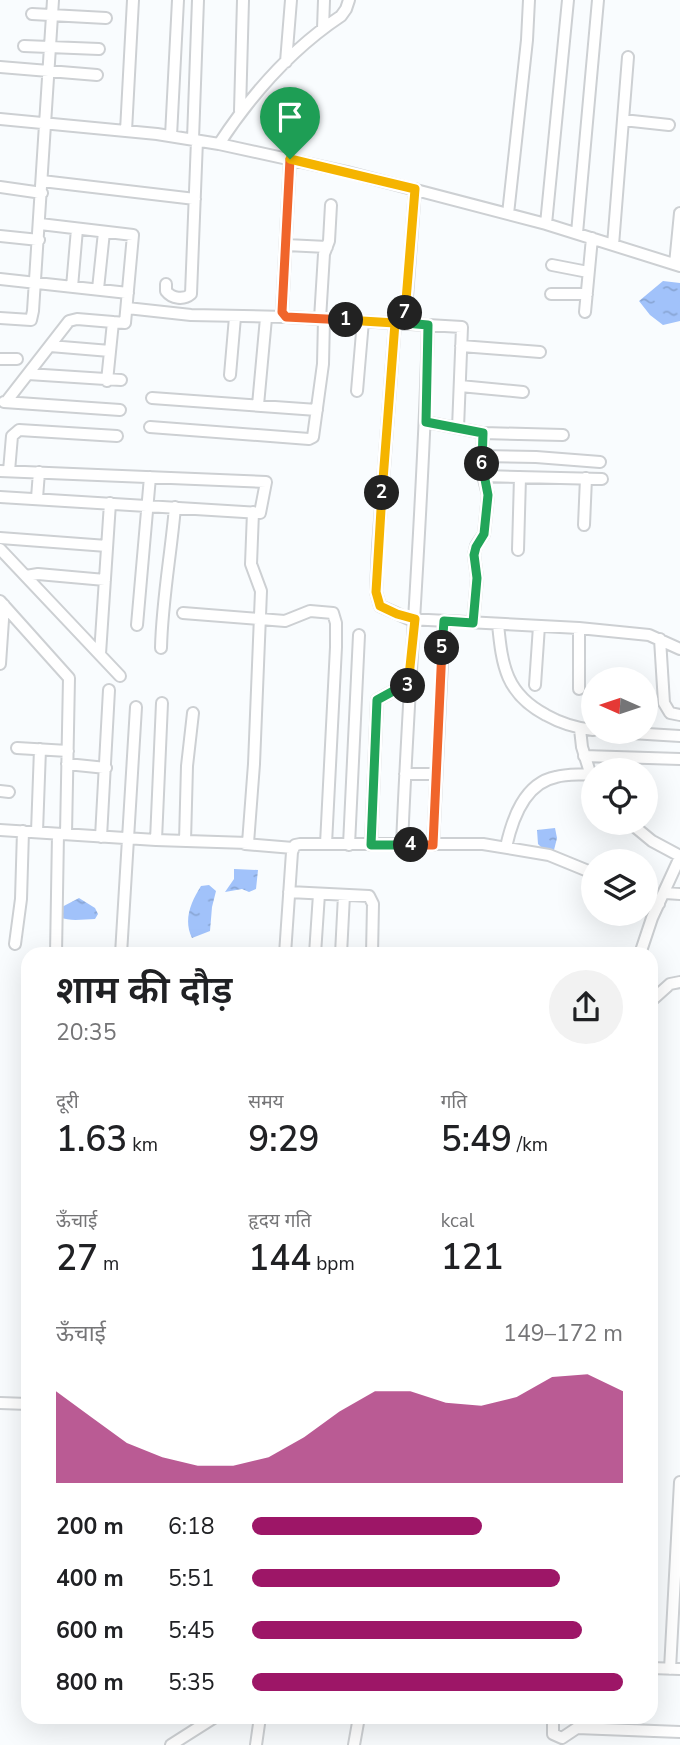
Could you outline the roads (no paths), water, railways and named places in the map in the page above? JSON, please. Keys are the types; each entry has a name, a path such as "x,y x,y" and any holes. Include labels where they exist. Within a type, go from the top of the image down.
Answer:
{"street":[{"path":"0,318 32,320 53,0"},
{"path":"126,131 132,0"},
{"path":"171,136 178,0"},
{"path":"166,284 166,291 172,297 185,297 191,293 198,0"},
{"path":"240,111 243,0"},
{"path":"286,62 291,0"},
{"path":"323,29 324,0"},
{"path":"219,144 240,111 286,62 341,16 349,0"},
{"path":"508,214 529,0"},
{"path":"546,224 568,0"},
{"path":"578,233 598,0"},
{"path":"32,14 106,19"},
{"path":"24,46 99,49"},
{"path":"613,245 628,57"},
{"path":"0,67 97,75"},
{"path":"0,119 171,136 290,159 546,224 678,265 680,213"},
{"path":"623,120 668,125"},
{"path":"286,317 282,312 290,159"},
{"path":"43,181 195,199"},
{"path":"0,187 42,193"},
{"path":"415,189 376,592 380,606 415,619 638,634 660,639 680,649"},
{"path":"150,427 309,439 314,431 323,364 324,254 331,205"},
{"path":"3,402 29,374 69,321 77,319 125,323 133,235 40,224"},
{"path":"72,287 77,229"},
{"path":"98,289 104,232"},
{"path":"0,236 39,240"},
{"path":"585,312 592,238"},
{"path":"286,245 327,247"},
{"path":"552,265 588,272"},
{"path":"0,279 128,293"},
{"path":"551,294 587,294"},
{"path":"127,308 235,317 286,317 462,327 458,428"},
{"path":"230,375 235,317"},
{"path":"258,405 266,318"},
{"path":"357,391 363,321"},
{"path":"107,381 113,322"},
{"path":"402,845 426,422 428,325"},
{"path":"50,346 110,351"},
{"path":"461,346 540,352"},
{"path":"0,359 18,359"},
{"path":"29,374 121,380"},
{"path":"460,386 523,392"},
{"path":"152,398 317,410"},
{"path":"3,402 120,410"},
{"path":"426,422 483,433 564,435"},
{"path":"0,497 260,513 266,482 4,471 12,436 19,430 117,436"},
{"path":"473,623 477,578 474,555 484,534 488,495 483,476 483,433"},
{"path":"482,456 600,462"},
{"path":"37,498 40,472"},
{"path":"483,476 602,479"},
{"path":"137,625 150,477"},
{"path":"518,550 520,477"},
{"path":"584,525 586,478"},
{"path":"100,654 110,503"},
{"path":"161,648 163,606 169,575 175,507"},
{"path":"245,844 250,838 260,584 250,556 253,512"},
{"path":"0,538 107,546"},
{"path":"0,549 120,676"},
{"path":"26,576 38,574 105,580"},
{"path":"0,664 2,603"},
{"path":"2,603 69,678 68,751 55,947"},
{"path":"183,613 259,620 290,620 310,611 333,613 336,647 326,844"},
{"path":"433,845 444,621"},
{"path":"498,624 501,658 522,700 559,722 580,729 584,756 680,759"},
{"path":"535,685 539,626"},
{"path":"579,628 579,689"},
{"path":"349,845 359,635"},
{"path":"660,639 664,703 670,713 680,715"},
{"path":"371,845 377,700 390,692 409,686"},
{"path":"101,837 109,690"},
{"path":"156,840 162,703"},
{"path":"121,947 136,707"},
{"path":"185,841 187,766 193,713"},
{"path":"658,735 680,736"},
{"path":"17,748 68,751"},
{"path":"37,832 40,749"},
{"path":"67,764 106,768"},
{"path":"405,774 436,774"},
{"path":"506,847 519,807 542,782 557,776 581,777"},
{"path":"0,830 293,848 300,844 483,844 549,855 581,868"},
{"path":"15,944 21,899 23,831"},
{"path":"642,947 647,929 680,857 645,835"},
{"path":"285,947 293,848"},
{"path":"289,892 369,897 373,900 372,947"},
{"path":"665,892 680,894"},
{"path":"315,947 319,894"},
{"path":"341,947 344,895"},
{"path":"658,995 670,984 680,982"},
{"path":"0,1403 21,1404"},
{"path":"675,1669 680,1482"},
{"path":"171,1745 204,1724"},
{"path":"256,1745 259,1724"},
{"path":"354,1745 358,1724"},
{"path":"553,1724 553,1734 558,1738 577,1728 680,1732"}],"water":[{"path":"663,281 680,283 680,321 663,325 650,315 639,301"},
{"path":"555,828 557,838 554,850 546,852 538,844 537,830"},
{"path":"234,869 258,870 256,889 249,892 242,889 225,892 234,879"},
{"path":"209,885 216,891 210,931 192,938 188,925 191,905 201,886"},
{"path":"79,898 95,908 98,914 95,919 73,920 60,917 60,908"}]}
